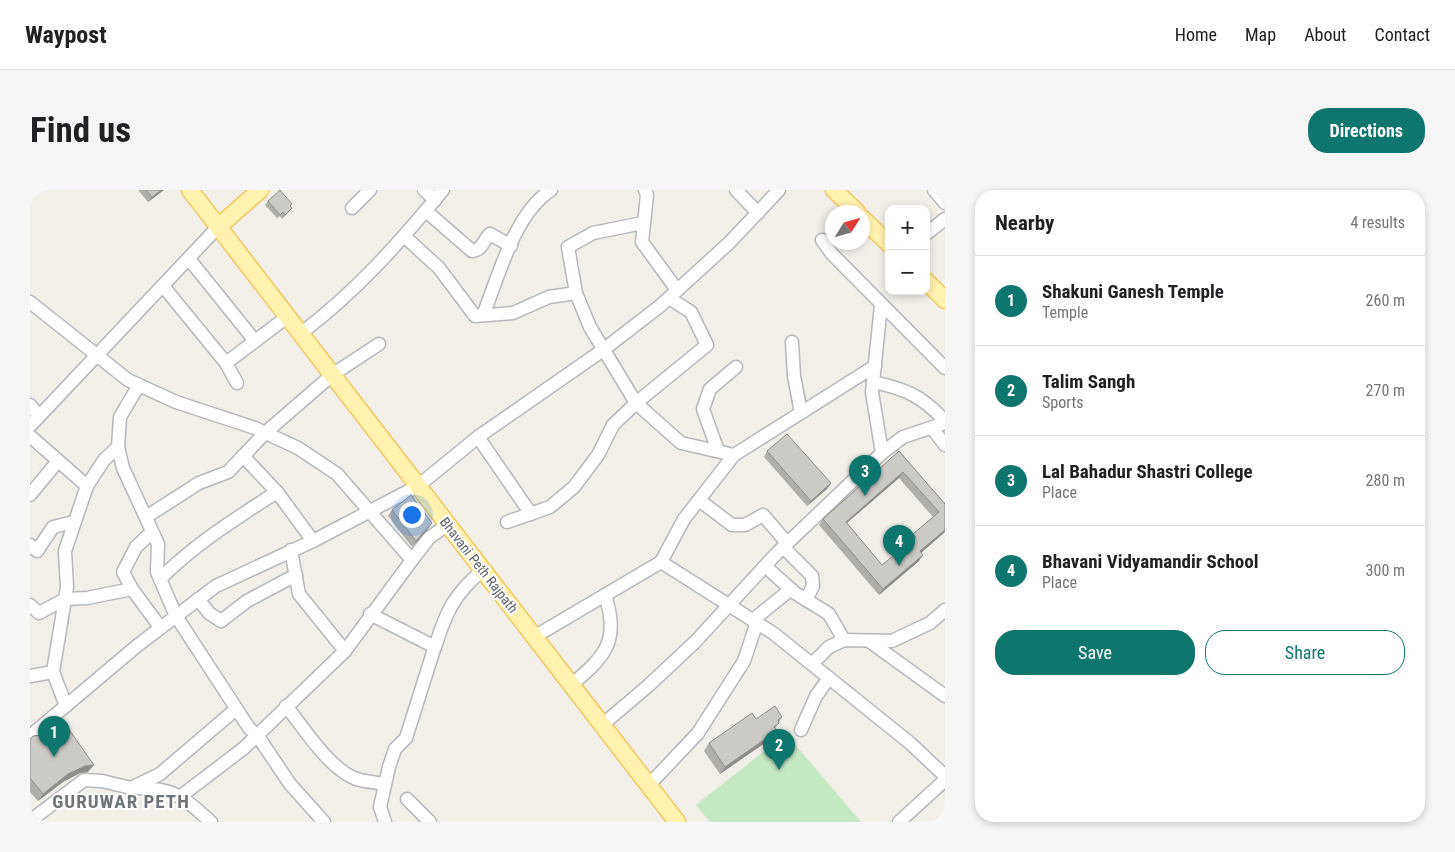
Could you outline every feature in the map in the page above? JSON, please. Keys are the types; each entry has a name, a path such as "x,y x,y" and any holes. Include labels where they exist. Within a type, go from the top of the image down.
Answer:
{"main road":[{"name":"Bhavani Peth Rajpath","path":"190,190 677,822"},
{"path":"218,227 260,190"},
{"path":"834,190 850,205"},
{"path":"870,226 885,240"},
{"path":"930,285 945,300"}],"street":[{"path":"352,208 370,190"},
{"path":"424,190 435,200"},
{"path":"300,334 332,310 388,256 443,190"},
{"path":"483,315 523,219 534,203 551,190"},
{"path":"507,522 550,507 574,487 598,455 613,425 636,403 707,345 691,312 673,294 642,242 648,195 645,190"},
{"path":"736,190 758,213"},
{"path":"30,736 160,627 216,586 313,541 418,486 478,438 603,350 673,294 758,213 779,190"},
{"path":"934,190 945,203"},
{"path":"426,211 472,251 482,246 490,234 511,246"},
{"path":"930,231 945,219"},
{"path":"643,223 593,233 568,247 576,293 603,350 636,403 681,443 734,454"},
{"path":"34,421 218,227"},
{"path":"404,236 439,268 475,316 513,313 549,297 576,293"},
{"path":"822,240 832,254 881,305 945,368"},
{"path":"189,259 255,341"},
{"path":"163,286 226,362 237,383"},
{"path":"30,302 128,380 176,402 265,433 298,448 337,474 412,560"},
{"path":"881,305 872,392 882,453"},
{"path":"226,362 287,317"},
{"path":"792,342 794,376 801,412"},
{"path":"146,516 200,483 228,472 265,433 332,375 379,344"},
{"path":"534,637 662,562 684,519 734,454 875,366"},
{"path":"718,451 703,409 710,389 736,368"},
{"path":"602,724 648,686 730,605 785,545 882,453 903,437 945,422 927,402 898,387 873,382"},
{"path":"140,385 120,417 118,447 122,468 158,544 157,572 176,616 248,728 257,734 290,784 324,822"},
{"path":"30,405 34,421"},
{"path":"932,428 945,445"},
{"path":"30,436 87,486"},
{"path":"478,438 532,514"},
{"path":"66,706 53,672 65,599 65,551 87,486 104,460 118,447"},
{"path":"243,456 277,492 313,541"},
{"path":"30,495 58,461"},
{"path":"160,579 184,556 219,529 277,492"},
{"path":"699,500 732,525 745,525 763,515 785,545 812,576 814,586 806,600"},
{"path":"30,545 37,551 53,527 74,522"},
{"path":"181,796 244,748 345,651 370,614 429,538 448,524"},
{"path":"152,532 136,548 123,572 132,589 160,627"},
{"path":"291,550 299,594 345,651"},
{"path":"662,562 755,621 812,664 910,743 945,778 899,822"},
{"path":"765,566 791,589 829,614 844,640"},
{"path":"384,822 380,807 395,749 406,738 447,610 469,582 483,570"},
{"path":"198,599 209,613 221,621 247,601 296,576"},
{"path":"30,605 39,612 65,599 87,598 132,589"},
{"path":"649,785 698,733 744,661 755,621 791,589"},
{"path":"571,685 587,671 610,640 613,627 605,595"},
{"path":"812,664 828,648 844,640 892,641 930,624 945,610"},
{"path":"370,614 435,646"},
{"path":"869,641 945,696"},
{"path":"30,676 53,672"},
{"path":"801,730 816,696 829,678"},
{"path":"286,706 324,752 344,772 355,779 385,784"},
{"path":"131,788 160,774 236,709"},
{"path":"33,821 84,780 131,788 156,788 181,796 211,822"},
{"path":"407,799 430,822"}],"green space":[{"path":"786,734 861,822 710,822 696,805"}],"building":[{"path":"146,190 161,190 152,197"},
{"path":"280,190 292,204 290,206 292,208 285,215 283,212 280,215 268,201"},
{"path":"787,434 831,483 811,501 767,451"},
{"path":"899,451 945,504 945,530 920,551 923,555 883,589 823,519","holes":["903,472 939,512 913,534 916,537 882,565 846,522"]},
{"path":"411,495 432,523 416,541 392,510"},
{"path":"775,706 782,717 774,727 777,731 725,767 709,743 752,713 756,719"},
{"path":"61,718 94,765 85,766 68,774 43,794 30,778 30,739 33,736 40,735"}],"place":[{"name":"Lal Bahadur Shastri College","path":"865,496"},
{"name":"Bhavani Vidyamandir School","path":"899,566"},
{"name":"Shakuni Ganesh Temple","path":"54,757"},
{"name":"Talim Sangh","path":"779,770"}],"district":[{"name":"GURUWAR PETH","path":"121,801"}]}
